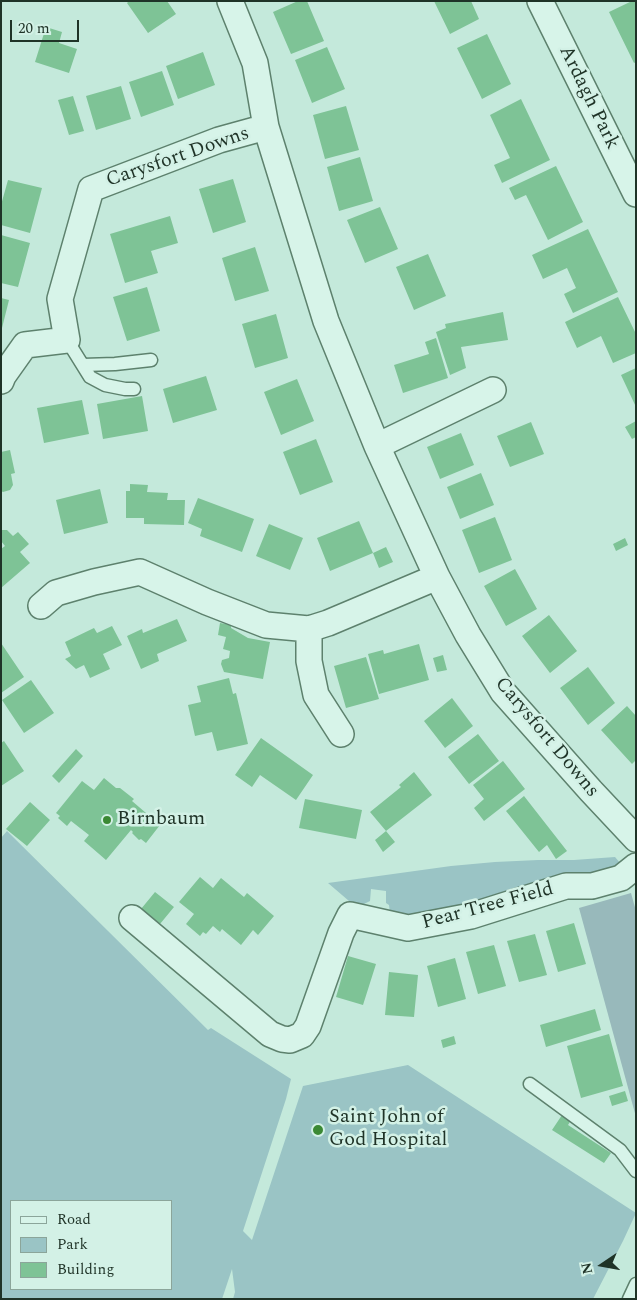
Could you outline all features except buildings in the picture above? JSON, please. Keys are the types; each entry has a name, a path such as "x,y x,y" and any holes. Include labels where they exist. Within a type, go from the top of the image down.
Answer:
{"street":[{"name":"Carysfort Downs","path":"230,1 255,63 266,128 326,321 377,446 437,577 468,636 503,692 636,839"},
{"name":"Ardagh Park","path":"540,1 636,194"},
{"name":"Carysfort Downs","path":"67,340 60,299 91,188 219,140 266,128"},
{"path":"1,381 25,345 67,340"},
{"path":"377,446 493,390"},
{"path":"41,606 56,593 140,572 207,602 266,625 309,629 328,623 437,577"},
{"path":"309,629 309,661 316,695 341,734"},
{"name":"Pear Tree Field","path":"132,918 270,1034 290,1040 302,1035 308,1026 350,915 408,928 471,916 566,886 592,886 621,878 636,866"}],"lane":[{"path":"67,340 90,377 105,385 125,389 134,388"},
{"path":"83,365 152,360"},
{"path":"530,1084 620,1150 636,1171"},
{"path":"629,1299 636,1284"}],"green space":[{"name":"Saint John of God Hospital","path":"7,831 208,1030 211,1028 291,1079 243,1231 252,1240 303,1086 408,1065 636,1213 593,1299 233,1299 235,1292 232,1269 222,1299 1,1299 1,838"},
{"path":"615,857 621,864 616,869 413,919 390,913 389,905 386,903 386,891 371,889 370,901 362,905 349,901 328,883 451,866 495,862"}],"shaded area":[{"path":"631,893 636,911 636,1117 579,908"}],"place":[{"name":"Birnbaum","path":"107,820"},
{"name":"Saint John of God Hospital","path":"318,1130"}]}
